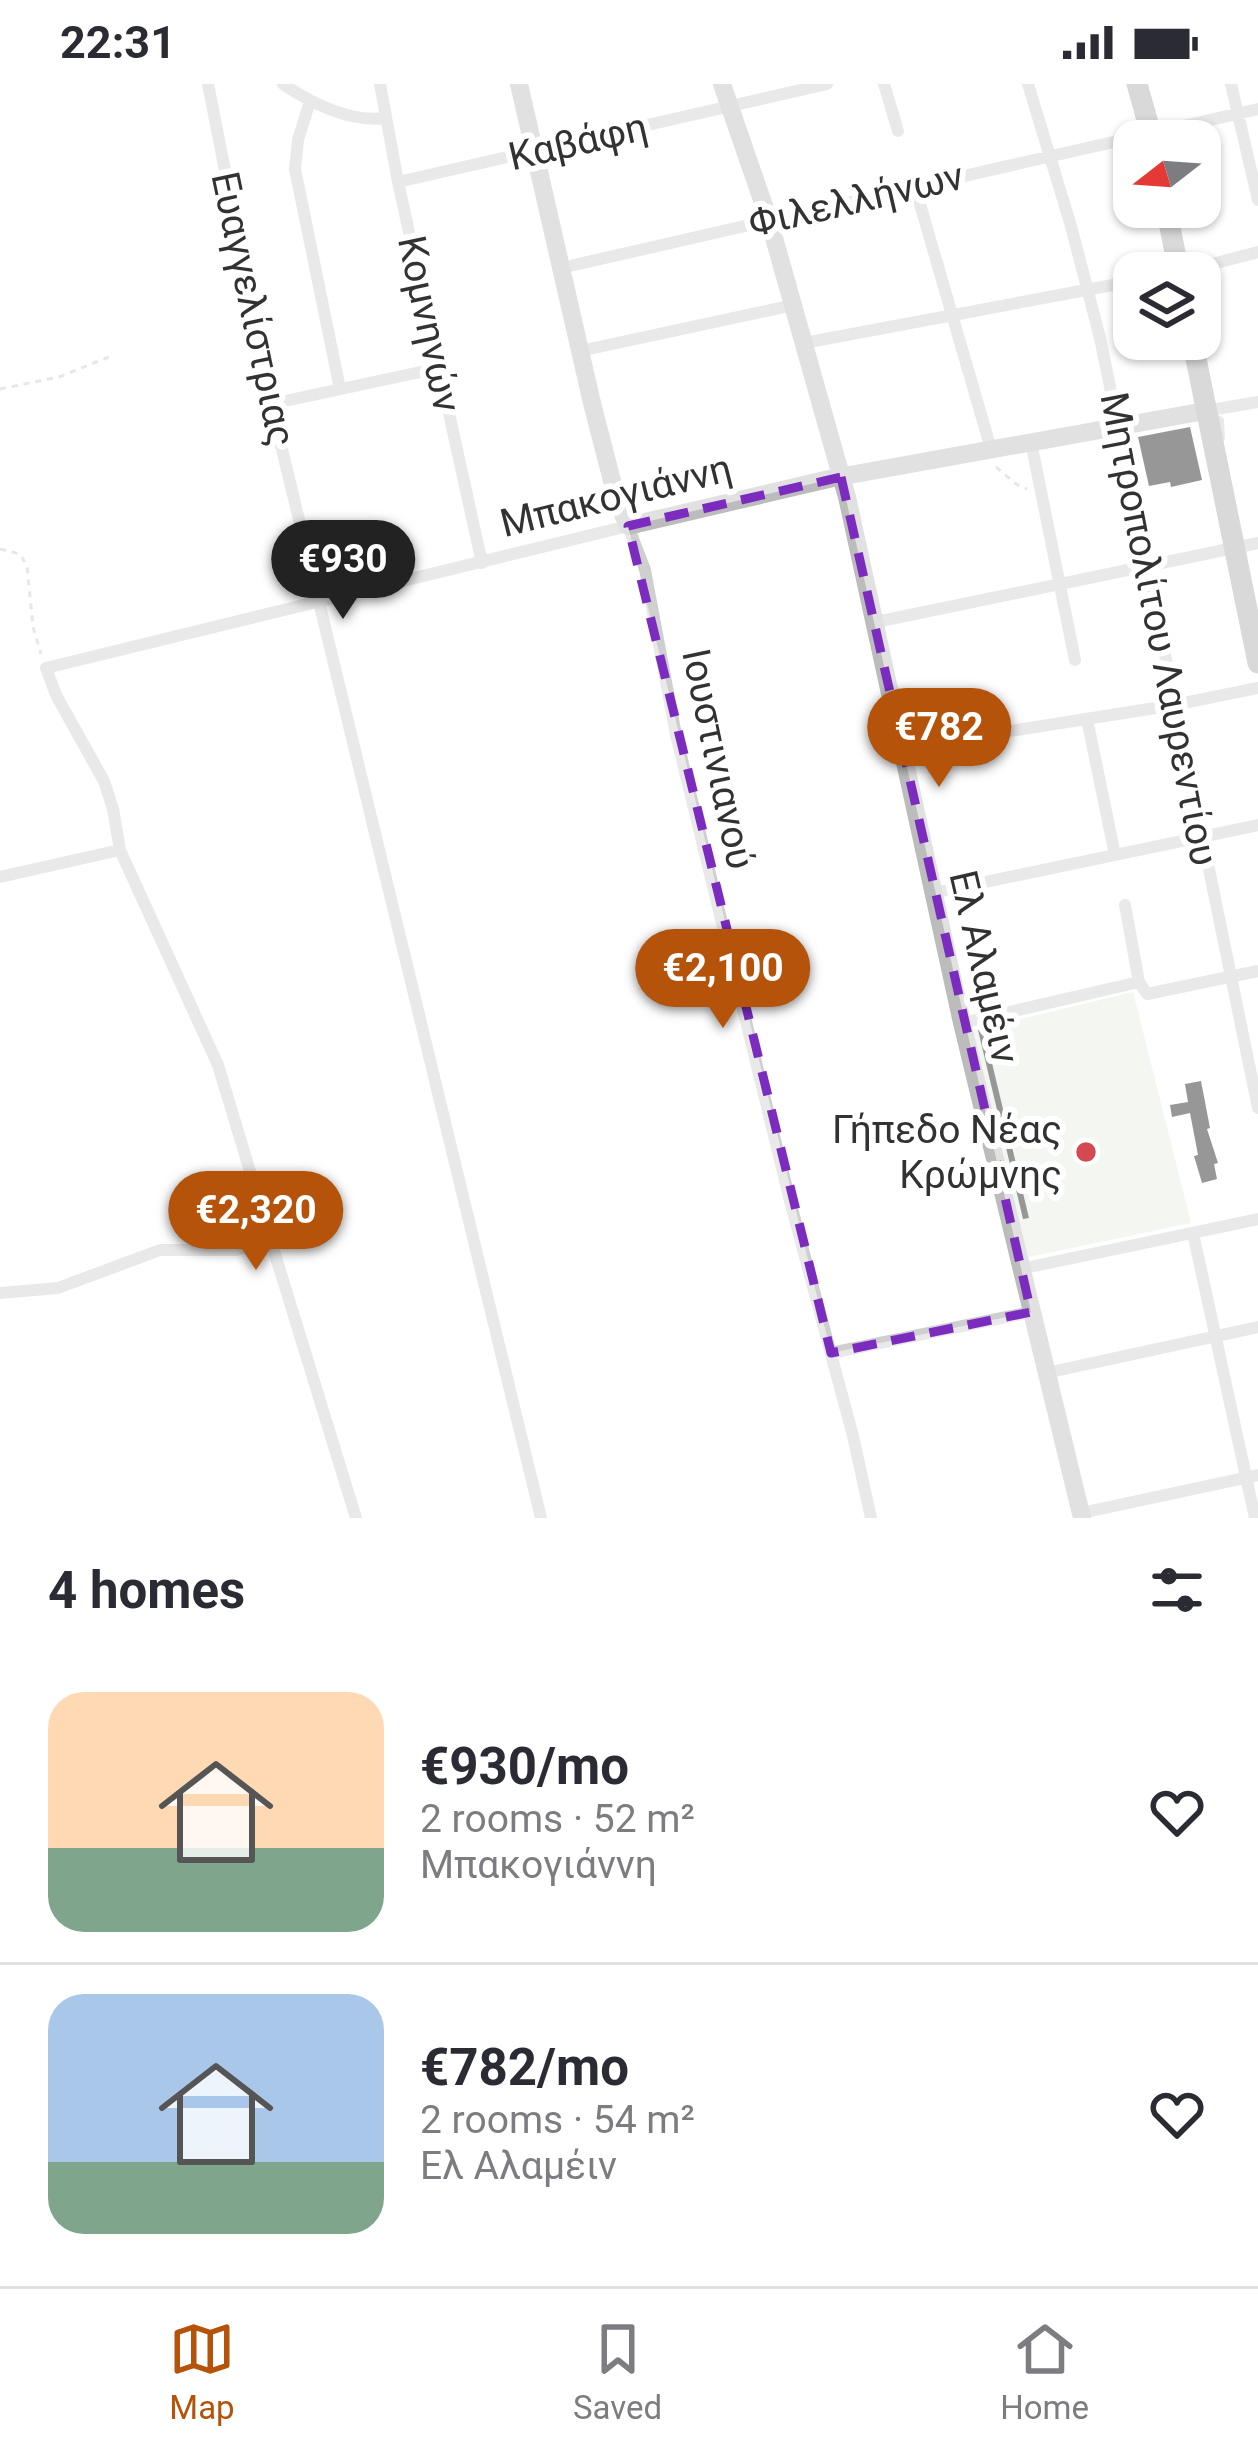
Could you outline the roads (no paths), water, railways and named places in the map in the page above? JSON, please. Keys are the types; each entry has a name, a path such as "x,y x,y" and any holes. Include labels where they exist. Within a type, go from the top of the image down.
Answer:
{"main road":[{"path":"1136,84 1147,120"},
{"path":"1196,360 1258,663"}],"street":[{"name":"Ευαγγελίστριας","path":"208,84 271,404 542,1518"},
{"path":"283,84 310,100 364,120 385,118"},
{"name":"Κομνηνών","path":"380,84 482,563"},
{"name":"Ιουστινιανού","path":"520,84 617,500 645,570 676,735 871,1518"},
{"name":"Ελ Αλαμέιν","path":"722,84 769,220 842,477 962,1023 1081,1516"},
{"name":"Καβάφη","path":"398,182 827,84"},
{"path":"884,84 898,131"},
{"name":"Μητροπολίτου Λαυρεντίου","path":"1028,84 1088,290 1119,426 1258,1108"},
{"path":"1232,84 1258,200"},
{"path":"310,100 295,170 340,389"},
{"name":"Φιλελλήνων","path":"1214,120 1258,109"},
{"name":"Φιλελλήνων","path":"560,268 1113,144"},
{"path":"915,187 991,449"},
{"path":"1221,262 1258,252"},
{"path":"804,343 1113,285"},
{"path":"580,351 794,305"},
{"path":"271,404 439,368"},
{"path":"1205,411 1258,402"},
{"name":"Μπακογιάννη","path":"120,850 104,782 46,668 842,477 1205,411"},
{"path":"1031,442 1075,660"},
{"path":"876,622 1258,543"},
{"path":"903,748 1258,688"},
{"path":"1087,719 1114,855"},
{"path":"933,893 1258,826"},
{"path":"0,877 120,850 218,1065 356,1518"},
{"path":"1124,905 1143,988"},
{"path":"962,1023 1258,970"},
{"path":"1020,1269 1258,1220"},
{"path":"1193,1233 1252,1476 1255,1518"},
{"path":"0,1292 58,1288 160,1250 236,1250 271,1241"},
{"path":"831,1353 1031,1312"},
{"path":"1046,1373 1258,1327"},
{"path":"1081,1516 1252,1476"}],"place":[{"name":"Γήπεδο Νέας Κρώμνης","path":"1086,1152"}]}
